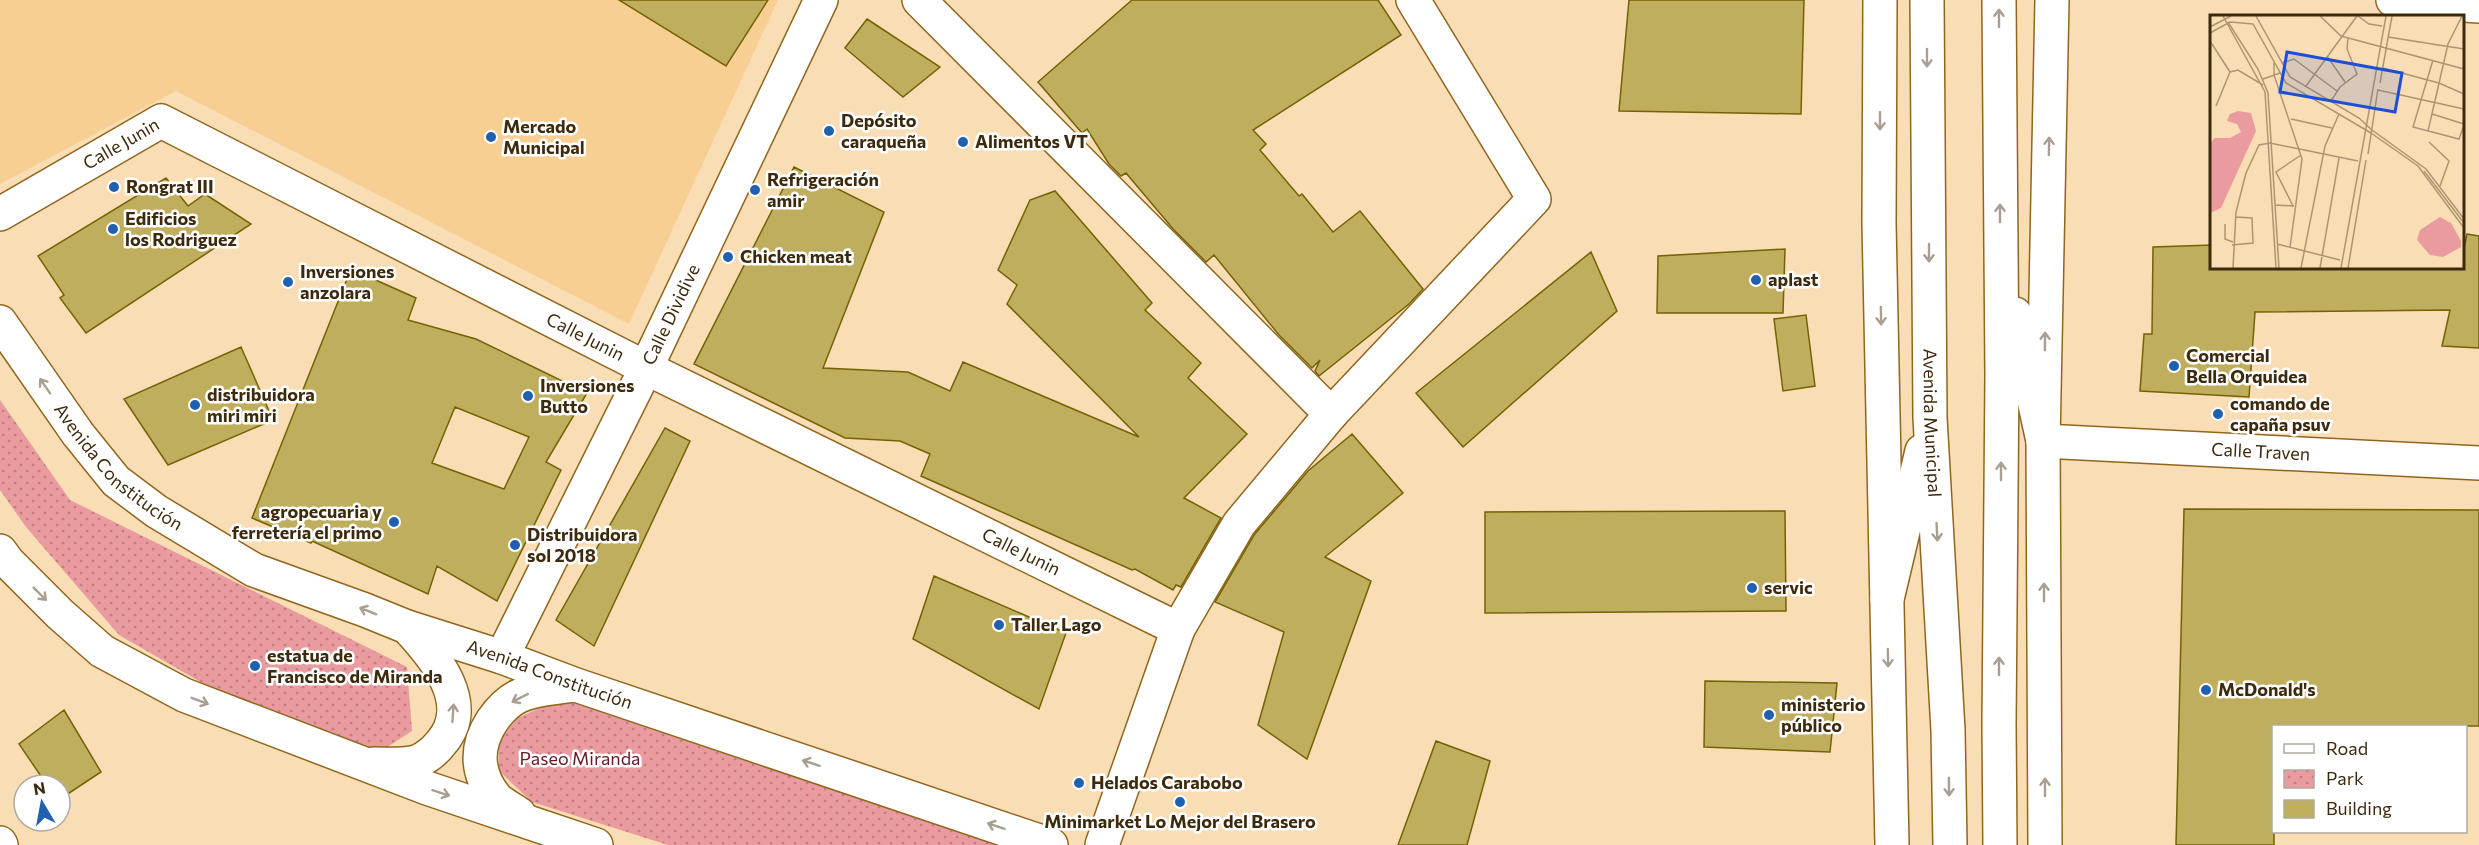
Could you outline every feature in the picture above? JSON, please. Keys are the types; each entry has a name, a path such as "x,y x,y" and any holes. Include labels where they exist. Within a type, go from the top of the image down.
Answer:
{"main road":[{"name":"Calle Dividive","path":"502,657 646,368 821,0"},
{"path":"919,0 1331,414"},
{"path":"1102,845 1178,629 1239,524 1331,414 1534,199 1413,0"},
{"path":"1880,0 1880,223 1892,845"},
{"name":"Avenida Municipal","path":"1927,0 1930,417 1948,730 1950,845"},
{"path":"1999,0 2000,845"},
{"path":"2045,845 2043,441 2052,0"},
{"path":"2393,0 2479,6"},
{"name":"Calle Junin","path":"0,214 161,121 646,368 1178,629"},
{"path":"2001,249 2043,441"},
{"name":"Avenida Constitución","path":"0,322 78,434 116,481 156,511 254,570 365,609 407,627 502,657 576,685 1051,845"},
{"path":"1887,599 1930,417"},
{"name":"Calle Traven","path":"2043,441 2479,462"},
{"path":"0,551 45,599 102,651 184,695 360,764 596,845"},
{"path":"360,764 413,764 435,751 448,735 454,719 454,701 441,670 432,654 407,627"},
{"path":"534,824 497,799 480,772 479,757 484,734 499,711 518,697 536,690 576,685"}],"shaded area":[{"name":"Mercado Municipal","path":"0,0 778,0 629,324 176,91 0,184"}],"green space":[{"path":"0,400 70,500 407,667 412,731 378,753 251,711 119,635 26,527 0,490"},
{"name":"Paseo Miranda","path":"559,699 590,704 1000,845 668,845 532,802 499,771 499,741 518,718"}],"building":[{"path":"619,0 768,0 726,66"},
{"path":"1132,0 1378,0 1401,35 1253,130 1266,144 1260,150 1299,196 1302,194 1333,232 1360,211 1423,289 1409,304 1319,376 1315,371 1320,360 1312,368 1279,335 1214,255 1206,262 1174,230 1126,173 1121,176 1109,164 1087,129 1082,133 1038,82"},
{"path":"1629,0 1804,0 1801,114 1619,111"},
{"path":"867,19 940,67 903,97 845,48"},
{"path":"794,167 884,212 823,368 908,372 950,391 963,362 1139,437 1007,304 1017,285 998,270 1030,200 1055,191 1152,303 1145,310 1201,363 1188,378 1247,434 1184,498 1221,518 1181,587 1176,585 1173,590 1135,569 1132,570 921,476 930,454 900,441 845,438 694,364"},
{"path":"166,178 188,206 205,194 251,224 86,333 60,298 64,295 38,256"},
{"path":"2467,234 2479,236 2479,348 2442,346 2450,310 2255,312 2249,397 2140,391 2144,334 2152,334 2153,247 2210,245 2210,268 2464,268"},
{"path":"1785,249 1783,313 1657,313 1658,256"},
{"path":"1591,252 1617,311 1463,447 1416,393"},
{"path":"351,269 416,298 408,320 476,339 587,393 546,462 561,470 497,601 437,566 428,594 312,541 311,543 252,518","holes":["455,407 529,437 504,489 432,463"]},
{"path":"1806,315 1815,386 1783,391 1774,319"},
{"path":"241,347 273,420 168,465 124,399"},
{"path":"665,428 690,441 594,646 556,620"},
{"path":"1352,434 1403,493 1325,557 1371,581 1307,759 1258,725 1284,632 1215,602 1254,535 1308,471"},
{"path":"2184,509 2479,510 2479,726 2272,725 2274,845 2176,845"},
{"path":"1785,511 1786,611 1485,613 1485,512"},
{"path":"934,576 1066,633 1039,709 913,639"},
{"name":"ministerio público","path":"1705,681 1837,683 1830,752 1704,747"},
{"path":"64,710 101,772 72,791 72,773 39,773 19,744"},
{"path":"1436,741 1490,761 1467,845 1398,845"}],"place":[{"name":"Depósito caraqueña","path":"829,131"},
{"name":"Mercado Municipal","path":"491,137"},
{"name":"Alimentos VT","path":"963,142"},
{"name":"Rongrat III","path":"114,187"},
{"name":"Refrigeración amir","path":"755,190"},
{"name":"Edificios los Rodriguez","path":"113,229"},
{"name":"Chicken meat","path":"728,257"},
{"name":"aplast","path":"1756,280"},
{"name":"Inversiones anzolara","path":"288,282"},
{"name":"Comercial Bella Orquidea","path":"2174,366"},
{"name":"Inversiones Butto","path":"528,396"},
{"name":"distribuidora miri miri","path":"195,405"},
{"name":"comando de capaña psuv","path":"2218,414"},
{"name":"agropecuaria y ferretería el primo","path":"394,522"},
{"name":"Distribuidora sol 2018","path":"515,545"},
{"name":"servic","path":"1752,588"},
{"name":"Taller Lago","path":"999,625"},
{"name":"estatua de Francisco de Miranda","path":"255,666"},
{"name":"McDonald's","path":"2206,690"},
{"name":"ministerio público","path":"1769,715"},
{"name":"Helados Carabobo","path":"1079,783"},
{"name":"Minimarket Lo Mejor del Brasero","path":"1180,802"}]}
